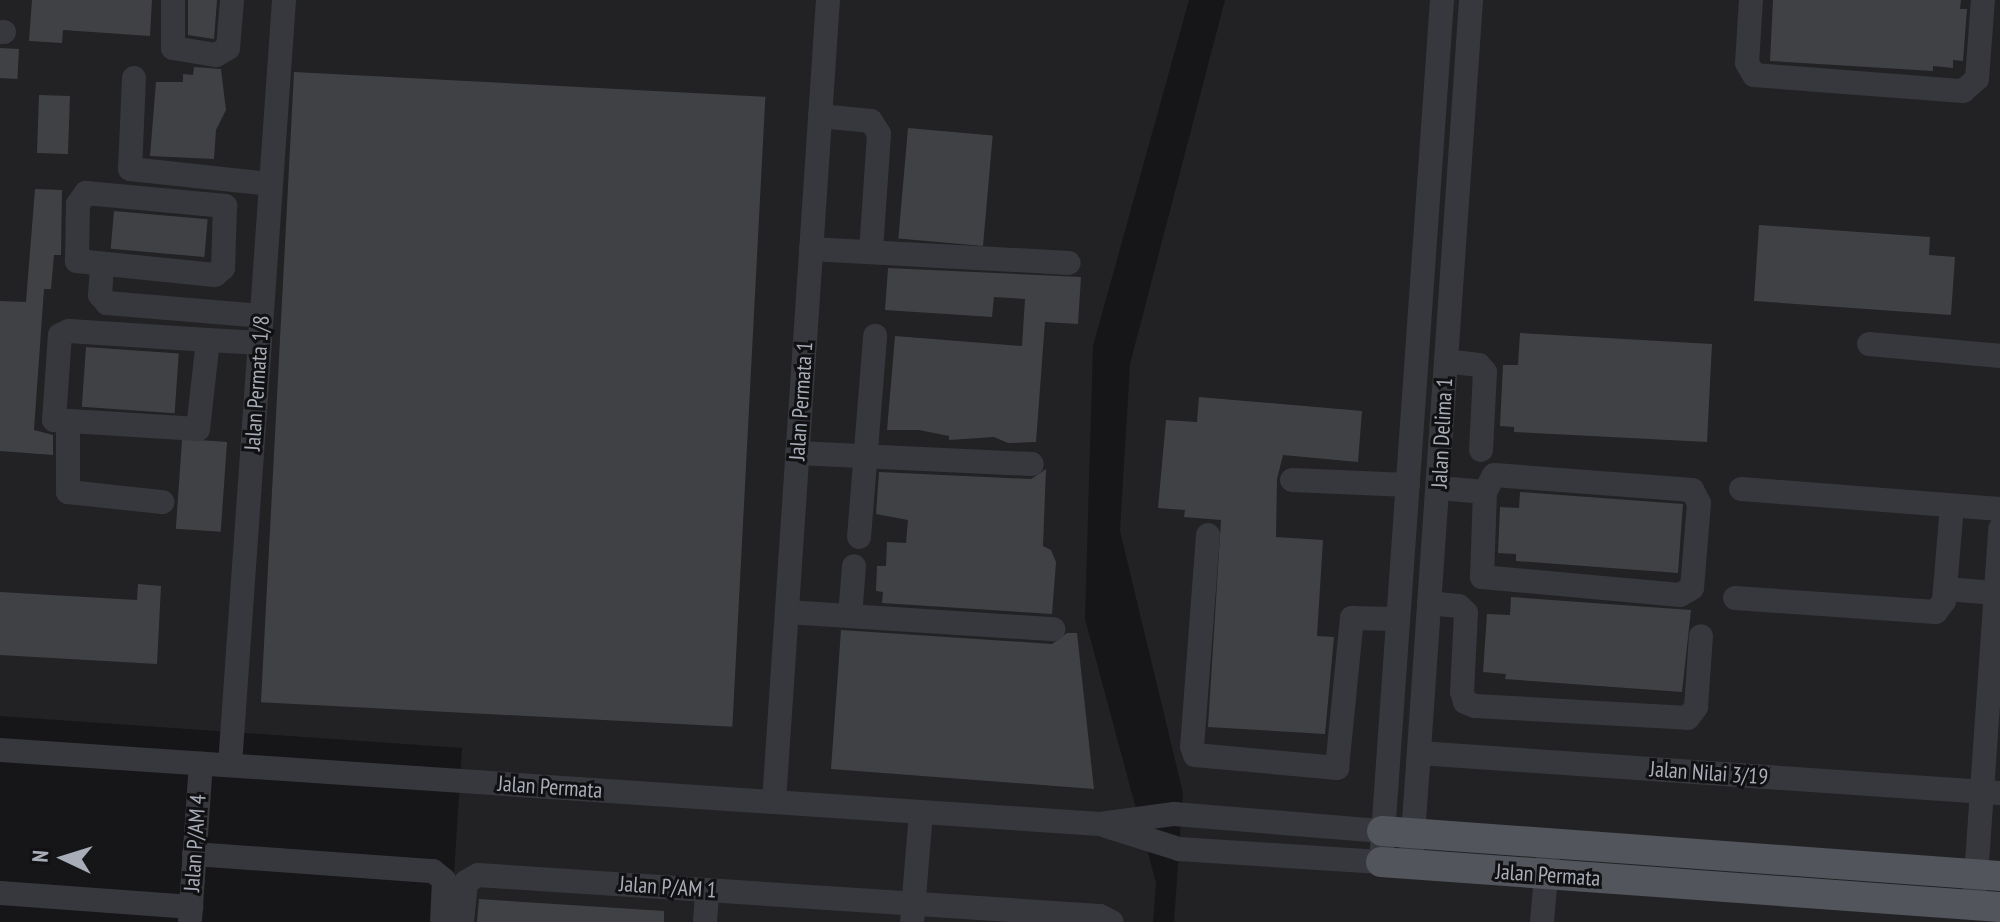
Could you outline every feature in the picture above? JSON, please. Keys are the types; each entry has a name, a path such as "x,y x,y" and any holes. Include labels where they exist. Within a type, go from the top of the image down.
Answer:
{"main road":[{"name":"Jalan Permata","path":"1382,831 1988,875"},
{"name":"Jalan Permata","path":"1381,862 1987,906"}],"street":[{"path":"173,0 173,48 216,55 228,48 232,0"},
{"name":"Jalan Permata 1/8","path":"230,765 284,0"},
{"name":"Jalan Permata 1","path":"774,802 828,0"},
{"name":"Jalan Delima 1","path":"1381,862 1395,619 1408,485 1442,0"},
{"name":"Jalan Delima 1","path":"1411,865 1471,0"},
{"path":"1751,0 1747,63 1754,75 1963,91 1977,79 1988,2"},
{"path":"134,78 130,169 271,184"},
{"path":"820,116 871,121 879,134 871,252"},
{"path":"86,193 216,202 227,211 224,264 215,275 102,267 77,261 74,252 78,204 86,193"},
{"path":"811,249 1069,263"},
{"path":"102,267 100,295 107,303 261,316"},
{"path":"208,340 198,429 68,424 54,420 51,410 60,335 208,340 259,343"},
{"path":"859,537 875,336"},
{"path":"1869,344 2000,356"},
{"path":"1446,361 1479,365 1485,372 1481,450"},
{"path":"68,424 68,492 162,502"},
{"path":"797,453 1032,464"},
{"path":"1494,475 1692,490 1699,503 1692,588 1680,595 1491,581 1479,567 1485,492 1494,475"},
{"path":"1292,480 1408,485"},
{"path":"1439,488 1485,492"},
{"path":"1741,489 2000,509"},
{"path":"1735,598 1931,613 1943,606 1952,506"},
{"path":"1987,906 2000,529"},
{"path":"1208,535 1192,746 1195,755 1337,768 1352,618 1395,619"},
{"path":"850,616 854,566"},
{"path":"1945,589 1996,593"},
{"path":"1429,603 1459,606 1466,613 1462,692 1465,702 1475,706 1688,718 1697,706 1701,636"},
{"path":"787,612 1053,629"},
{"name":"Jalan Permata","path":"0,750 1100,824 1174,814 1382,831"},
{"name":"Jalan Nilai 3/19","path":"1419,753 1991,792"},
{"name":"Jalan P/AM 4","path":"190,914 201,763"},
{"path":"913,913 921,812"},
{"name":"Jalan Permata","path":"1100,824 1179,849 1381,862"},
{"path":"1542,922 1549,842"},
{"path":"194,854 426,871 444,880 442,922"},
{"name":"Jalan P/AM 1","path":"462,922 465,887 473,875 707,890 913,913 1100,916 1112,922"},
{"path":"705,922 707,890"},
{"path":"0,893 78,910 190,914"}],"shaded area":[{"path":"0,0 1189,0 1093,346 1085,619 1156,883 1153,922 451,922 462,748 0,716"},
{"path":"1225,0 2000,0 2000,922 1174,922 1183,793 1120,531 1130,364"}],"building":[{"path":"32,0 152,0 150,36 63,30 62,43 29,41"},
{"path":"188,0 217,0 214,39 188,35"},
{"path":"1773,0 1961,0 1960,9 1967,9 1963,61 1953,60 1953,68 1933,66 1933,71 1770,61"},
{"path":"0,48 19,49 17,79 0,78"},
{"path":"194,67 221,69 226,110 216,130 214,159 150,156 156,82 183,82 183,74 193,75"},
{"path":"294,72 765,97 732,727 261,702"},
{"path":"39,95 70,96 68,154 37,153"},
{"path":"908,128 993,135 983,246 898,239"},
{"path":"35,189 62,190 61,255 54,255 51,289 44,289 34,430 53,435 53,455 0,451 0,301 26,302"},
{"path":"114,211 208,219 204,257 111,249"},
{"path":"1759,225 1930,237 1929,255 1955,257 1951,315 1754,301"},
{"path":"888,268 1081,277 1078,324 1045,322 1036,442 1008,443 994,437 949,440 949,436 919,430 887,430 895,336 1022,346 1025,299 994,297 992,317 885,310"},
{"path":"1520,333 1712,344 1707,442 1514,432 1514,427 1500,426 1503,365 1518,365"},
{"path":"86,347 179,353 175,413 82,407"},
{"path":"1199,397 1362,411 1358,462 1283,455 1277,479 1276,537 1323,540 1317,636 1334,637 1325,734 1208,727 1221,520 1184,517 1185,510 1158,508 1166,420 1197,422"},
{"path":"182,439 227,442 221,532 176,529"},
{"path":"1046,469 1043,546 1051,550 1056,562 1052,614 882,603 883,592 876,591 877,566 886,566 887,542 906,543 908,520 876,514 879,472 1031,479"},
{"path":"1520,492 1683,504 1678,573 1516,561 1516,554 1498,553 1500,507 1519,508"},
{"path":"138,584 161,586 157,664 0,655 0,592 137,600"},
{"path":"1511,597 1691,610 1682,692 1505,679 1506,674 1483,672 1487,614 1510,615"},
{"path":"841,630 1052,644 1067,633 1077,633 1094,789 831,769"},
{"path":"479,899 664,911 664,922 477,922"}]}
